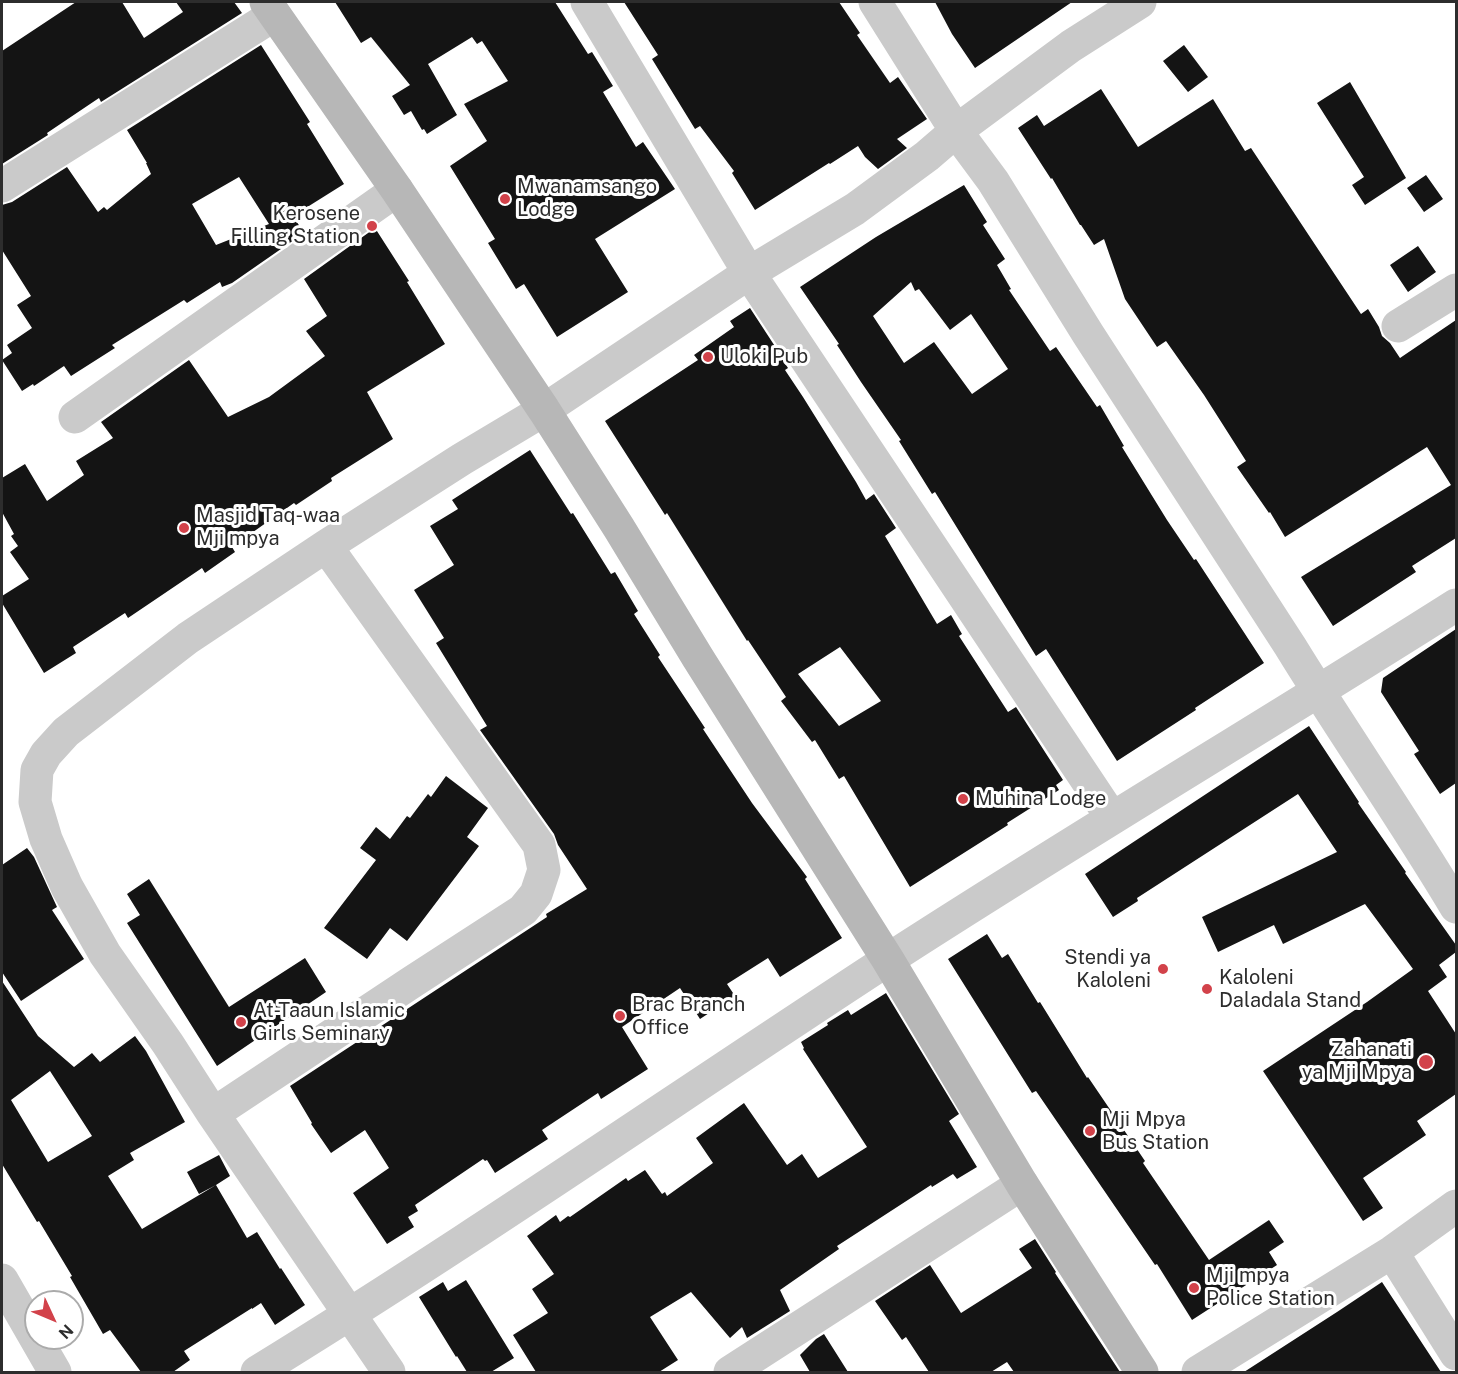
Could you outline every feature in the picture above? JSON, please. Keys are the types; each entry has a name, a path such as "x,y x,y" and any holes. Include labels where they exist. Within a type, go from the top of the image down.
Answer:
{"street":[{"path":"587,2 748,273 1112,818"},
{"path":"874,2 956,131 993,181 1088,334 1456,904"},
{"path":"389,1372 105,954 67,887 46,839 35,801 37,770 46,754 66,732 188,638 326,546 462,459 544,410 748,273 855,209 1071,46 1140,2"},
{"path":"2,186 270,8 398,190 544,410 888,960 1022,1184 1142,1372"},
{"path":"75,417 398,190"},
{"path":"1398,326 1456,290"},
{"path":"213,1114 524,910 536,894 544,870 539,845 326,546"},
{"path":"257,1372 351,1315 888,960 1456,605"},
{"path":"730,1372 1022,1184"},
{"path":"1198,1372 1392,1251 1456,1206"},
{"path":"1392,1251 1456,1354"},
{"path":"2,1280 55,1372"}],"building":[{"path":"76,2 122,2 144,38 183,12 176,2 234,2 242,13 101,102 99,98 47,133 48,135 2,164 2,51"},
{"path":"335,2 555,2 588,54 592,52 613,86 603,92 636,147 643,142 675,189 595,239 628,292 557,337 524,284 516,289 488,243 495,239 450,166 487,141 464,104 508,81 482,41 477,44 472,37 428,64 457,115 427,134 424,129 422,130 411,111 404,115 392,96 410,85 371,37 361,43"},
{"path":"624,2 839,2 860,33 857,35 890,83 898,77 927,119 897,139 907,148 878,169 865,157 858,146 755,210 732,173 734,171 700,126 695,129 652,59 658,55"},
{"path":"935,2 1072,2 975,68 952,34"},
{"path":"261,45 310,122 307,124 344,184 293,216 304,233 232,283 222,287 220,282 187,303 184,300 112,345 115,348 71,376 64,366 34,386 33,384 22,391 2,360 12,353 7,345 32,328 17,305 31,296 2,250 2,205 12,202 67,167 98,212 104,207 107,210 151,174 127,130","holes":["239,177 269,224 216,245 192,204"]},
{"path":"1184,45 1208,77 1188,92 1163,61"},
{"path":"1350,82 1406,178 1365,205 1352,185 1364,177 1317,103"},
{"path":"1101,89 1138,147 1213,99 1245,151 1251,148 1361,314 1368,309 1382,336 1400,358 1456,320 1456,538 1412,566 1416,572 1333,626 1301,577 1451,485 1427,447 1285,537 1237,467 1246,461 1204,395 1166,341 1157,347 1125,299 1104,239 1094,245 1018,128 1037,115 1044,126"},
{"path":"1426,175 1443,199 1424,212 1407,188"},
{"path":"964,185 987,222 983,225 1005,259 997,265 1011,289 1009,290 1050,351 1056,347 1097,407 1100,405 1124,446 1122,447 1167,520 1194,560 1196,559 1264,663 1117,761 1046,649 1036,656 935,492 932,494 899,441 901,440 800,287 876,237","holes":["911,282 915,291 919,289 950,330 971,314 1008,369 972,394 934,342 904,363 873,316"]},
{"path":"375,228 445,344 367,392 393,439 331,478 332,481 296,505 294,503 232,547 235,552 205,573 202,568 128,618 125,613 73,647 76,653 44,673 2,603 2,596 29,579 10,552 18,546 11,536 14,534 2,512 2,478 25,464 47,501 84,475 76,461 113,438 101,422 189,360 228,417 269,397 325,356 306,331 327,316 304,279"},
{"path":"1418,246 1436,272 1408,292 1390,265"},
{"path":"750,308 788,368 785,370 866,500 874,494 896,528 885,536 937,624 951,615 962,634 959,636 1008,712 1016,707 1063,780 1056,785 1059,790 910,887 844,776 839,779 815,740 812,742 781,701 786,697 747,641 667,513 665,515 605,421 698,360 694,355 734,327 730,321","holes":["840,647 881,701 839,726 798,674"]},
{"path":"530,450 611,574 615,572 638,611 634,614 660,655 658,657 752,803 807,877 805,879 842,938 780,977 768,958 727,984 735,996 700,1019 680,988 622,1027 648,1069 601,1099 598,1093 542,1130 548,1139 495,1173 487,1160 483,1159 415,1205 418,1211 408,1217 414,1227 387,1244 353,1193 389,1168 365,1130 331,1153 311,1124 290,1086 547,917 546,914 587,889 558,845 554,834 480,730 487,726 436,643 444,638 414,590 454,565 430,526 458,509 452,500"},
{"path":"1456,629 1456,783 1440,794 1414,754 1419,751 1381,692 1383,678"},
{"path":"1309,726 1358,803 1456,945 1456,952 1439,965 1447,977 1428,991 1456,1034 1456,1094 1417,1121 1426,1135 1363,1178 1383,1208 1363,1221 1263,1071 1413,969 1365,904 1283,944 1274,925 1218,952 1202,917 1337,852 1298,794 1137,898 1138,901 1113,917 1085,874"},
{"path":"446,776 488,808 467,837 479,846 407,941 390,928 367,959 324,928 376,860 360,848 376,827 390,839 407,816 410,818 428,794 431,797"},
{"path":"27,848 34,857 57,907 52,910 84,959 21,1001 2,972 2,865"},
{"path":"149,879 229,1007 305,958 326,992 217,1066 127,923 140,915 127,894"},
{"path":"987,934 1002,958 1008,954 1087,1078 1145,1161 1143,1163 1209,1260 1269,1220 1284,1242 1269,1252 1277,1265 1192,1320 1157,1264 1155,1265 1036,1091 1032,1093 948,959"},
{"path":"2,981 38,1036 74,1067 92,1053 100,1062 135,1036 146,1051 185,1122 130,1153 134,1160 108,1176 142,1229 216,1185 247,1238 257,1232 305,1305 275,1325 261,1303 184,1351 190,1360 173,1372 141,1372 110,1330 103,1334 84,1301 84,1290 78,1290 70,1277 72,1276 39,1221 37,1222 2,1164","holes":["50,1071 92,1136 48,1162 11,1100"]},
{"path":"886,993 959,1114 949,1121 977,1167 957,1179 953,1174 932,1187 931,1185 837,1246 839,1249 780,1290 790,1311 747,1338 742,1327 730,1338 691,1292 650,1317 678,1360 659,1372 536,1372 513,1335 548,1313 532,1289 554,1274 527,1236 556,1215 560,1222 570,1217 626,1178 628,1181 645,1170 662,1194 665,1192 667,1196 713,1163 696,1138 744,1103 787,1165 802,1154 818,1178 867,1147 803,1049 801,1042 848,1010 851,1015"},
{"path":"219,1155 230,1176 199,1194 187,1172"},
{"path":"1035,1239 1120,1372 1014,1372 1007,1362 991,1372 929,1372 906,1337 902,1340 875,1301 930,1265 961,1313 1032,1268 1019,1249"},
{"path":"466,1280 514,1358 491,1372 467,1372 419,1297 443,1282 448,1291"},
{"path":"1382,1282 1441,1372 1244,1372 1337,1312"},
{"path":"824,1334 848,1372 810,1372 800,1355"}],"place":[{"name":"Mwanamsango Lodge","path":"505,199"},
{"name":"Kerosene Filling Station","path":"372,226"},
{"name":"Uloki Pub","path":"708,357"},
{"name":"Masjid Taq-waa Mji mpya","path":"184,528"},
{"name":"Muhina Lodge","path":"963,799"},
{"name":"Stendi ya Kaloleni","path":"1163,969"},
{"name":"Kaloleni Daladala Stand","path":"1207,989"},
{"name":"Brac Branch Office","path":"620,1016"},
{"name":"At-Taaun Islamic Girls Seminary","path":"241,1022"},
{"name":"Zahanati ya Mji Mpya","path":"1426,1062"},
{"name":"Mji Mpya Bus Station","path":"1090,1131"},
{"name":"Mji mpya Police Station","path":"1194,1288"}]}
